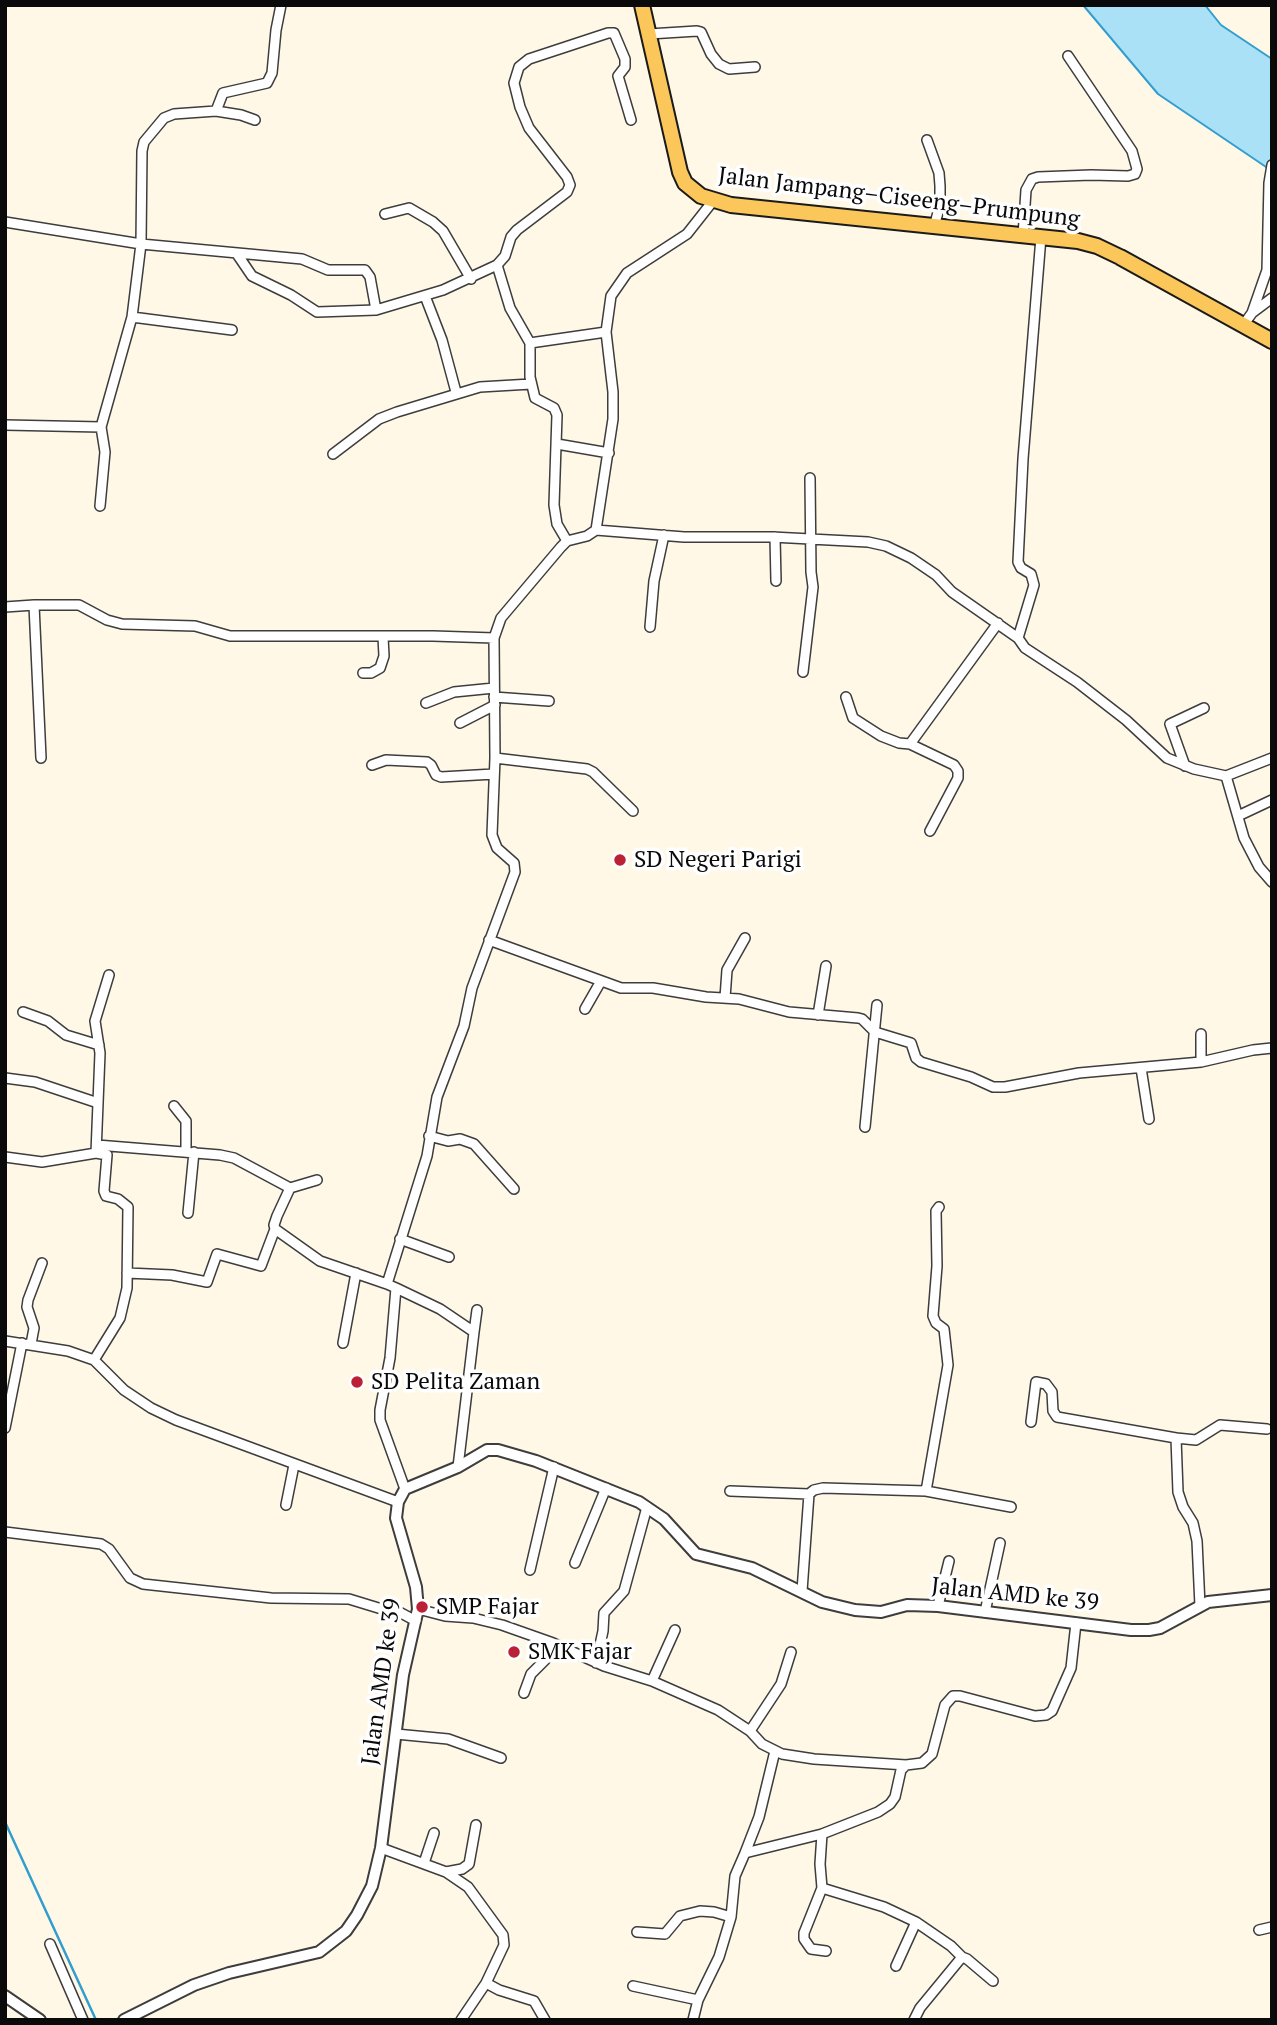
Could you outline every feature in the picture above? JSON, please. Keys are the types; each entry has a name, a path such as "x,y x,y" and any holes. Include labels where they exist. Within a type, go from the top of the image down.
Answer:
{"main road":[{"name":"Jalan Jampang–Ciseeng–Prumpung","path":"642,5 680,172 693,191 713,201 818,215 1078,241 1097,246 1248,319 1272,341"}],"street":[{"path":"216,111 223,93 267,83 272,73 275,30 281,5"},
{"path":"649,34 701,32 719,64 729,69 755,67"},
{"path":"237,254 252,276 291,295 317,312 376,310 425,296 471,279 497,265 505,256 511,237 517,230 567,192 570,185 567,177 529,128 514,83 519,67 529,59 614,33 625,59 625,67 618,76 631,120"},
{"path":"1023,236 1026,190 1032,179 1078,175 1128,177 1135,174 1137,169 1132,151 1069,56"},
{"path":"100,506 105,452 101,427 132,317 141,244 144,142 168,116 216,111 255,120"},
{"path":"928,140 939,173 940,186 940,205 934,227"},
{"path":"1248,319 1266,270 1272,165"},
{"path":"596,530 614,407 606,332 609,300 627,273 687,234 713,201"},
{"path":"385,214 409,208 433,222 443,231 471,279"},
{"path":"5,222 141,244 305,259 328,270 365,270 370,277 376,310"},
{"path":"1018,638 1034,582 1031,574 1021,568 1018,562 1023,459 1041,237"},
{"path":"497,265 510,308 530,343 531,384 535,397 556,411 554,505 557,524 567,541"},
{"path":"425,296 442,340 456,392"},
{"path":"1248,319 1272,298"},
{"path":"132,317 232,330"},
{"path":"530,343 606,332"},
{"path":"333,454 379,419 456,392 500,384 531,384"},
{"path":"5,425 101,427"},
{"path":"557,444 609,453"},
{"path":"803,672 813,593 810,478"},
{"path":"5,1340 68,1351 94,1360 124,1390 151,1408 294,1465 398,1502 405,1489 380,1420 380,1410 390,1358 392,1286 400,1239 427,1156 437,1097 464,1026 472,988 515,872 514,863 497,848 492,835 495,758 494,638 501,618 567,541 587,536 596,530 684,537 812,538 886,546 925,567 952,592 1018,638 1025,648 1077,682 1126,720 1167,758 1185,766 1226,776 1272,758"},
{"path":"650,627 656,572 664,535"},
{"path":"775,537 776,581"},
{"path":"34,605 41,758"},
{"path":"5,607 79,606 107,620 122,624 195,626 230,636 494,638"},
{"path":"910,744 998,623"},
{"path":"363,673 371,673 380,668 384,656 383,637"},
{"path":"426,703 454,692 549,701"},
{"path":"460,723 495,696"},
{"path":"846,697 853,718 881,736 910,744 954,765 958,771 958,778 930,831"},
{"path":"1185,766 1169,725 1204,708"},
{"path":"495,758 587,769 633,811"},
{"path":"372,765 386,760 427,762 441,777 494,774"},
{"path":"1226,776 1249,848 1259,867 1272,882"},
{"path":"1238,816 1272,800"},
{"path":"725,998 727,970 745,938"},
{"path":"489,940 626,989 653,988 744,1000 782,1011 858,1018 875,1032 911,1043 916,1058 921,1062 971,1077 993,1087 1079,1073 1201,1062 1272,1048"},
{"path":"818,1014 826,966"},
{"path":"96,1149 99,1045 95,1027 96,1013 109,975"},
{"path":"585,1009 601,981"},
{"path":"865,1127 877,1005"},
{"path":"23,1012 48,1021 66,1035 99,1045"},
{"path":"1200,1034 1201,1062"},
{"path":"1141,1069 1149,1119"},
{"path":"5,1078 35,1082 98,1103"},
{"path":"174,1106 186,1121 190,1152 188,1213"},
{"path":"429,1136 448,1142 460,1139 474,1144 514,1189"},
{"path":"94,1360 120,1318 125,1301 128,1207 124,1202 106,1196 104,1191 107,1155 96,1149"},
{"path":"5,1157 42,1162 96,1149 190,1152 234,1158 290,1188 317,1180"},
{"path":"127,1273 172,1275 207,1283 216,1254 261,1266 275,1229 276,1216 290,1188"},
{"path":"926,1490 948,1365 944,1329 936,1323 933,1316 937,1266 936,1210 939,1207"},
{"path":"275,1229 312,1256 392,1286 440,1309 474,1332"},
{"path":"400,1239 449,1258"},
{"path":"5,1428 27,1344 34,1328 27,1307 42,1263"},
{"path":"343,1343 356,1273"},
{"path":"458,1467 477,1310"},
{"path":"1031,1422 1035,1382 1046,1384 1052,1392 1053,1411 1057,1417 1196,1440 1220,1425 1267,1429"},
{"path":"1176,1438 1178,1492 1193,1523 1198,1541 1200,1606"},
{"name":"Jalan AMD ke 39","path":"405,1489 492,1450 554,1467 647,1507 664,1519 696,1554 752,1568 833,1606 863,1611 881,1612 906,1605 938,1606 1149,1630 1160,1628 1200,1606 1220,1599 1272,1595"},
{"path":"286,1505 294,1465"},
{"path":"530,1570 554,1467"},
{"path":"575,1563 606,1488"},
{"path":"730,1491 809,1494 822,1488 926,1490 1011,1507"},
{"path":"802,1591 809,1494"},
{"name":"Jalan AMD ke 39","path":"124,2020 194,1985 257,1965 310,1955 346,1931 367,1896 381,1848 403,1675 418,1609 416,1587 396,1518 398,1502"},
{"path":"596,1663 604,1613 624,1591 647,1507"},
{"path":"5,1532 101,1544 110,1549 130,1578 143,1584 271,1598 349,1599 401,1613 416,1621"},
{"path":"985,1612 1000,1543"},
{"path":"938,1606 949,1561"},
{"path":"418,1609 445,1616 473,1618 552,1643 596,1663 652,1681 718,1710 775,1751 814,1759 905,1765 922,1763 932,1754 945,1705 953,1696 1035,1716 1052,1712 1071,1668 1076,1623"},
{"path":"652,1681 676,1630"},
{"path":"524,1693 531,1674 545,1660 552,1643"},
{"path":"750,1731 781,1684 791,1652"},
{"path":"396,1734 448,1739 501,1758"},
{"path":"693,2020 698,2000 719,1957 731,1917 735,1877 759,1817 775,1751"},
{"path":"746,1853 822,1834 878,1812 890,1804 905,1765"},
{"path":"446,1872 462,1869 469,1864 476,1825"},
{"path":"424,1863 434,1833"},
{"path":"822,1834 822,1888 804,1939 811,1949 826,1951"},
{"path":"381,1848 446,1872 468,1887 503,1935 504,1945 486,1983 461,2020"},
{"path":"822,1888 884,1907 916,1922 951,1945 993,1981"},
{"path":"637,1931 665,1934 680,1916 700,1911 731,1917"},
{"path":"896,1966 916,1922"},
{"path":"1259,1930 1272,1927"},
{"path":"50,1944 83,2020"},
{"path":"914,2020 920,2008 962,1957"},
{"path":"486,1983 534,2001 545,2020"},
{"path":"633,1986 698,2000"},
{"path":"5,1996 40,2020"}],"water":[{"path":"1083,5 1205,5 1221,25 1272,59 1272,171 1158,94"}],"waterway":[{"path":"5,1822 96,2020"}],"place":[{"name":"SD Negeri Parigi","path":"620,860"},
{"name":"SD Pelita Zaman","path":"357,1382"},
{"name":"SMP Fajar","path":"422,1607"},
{"name":"SMK Fajar","path":"514,1652"}]}
